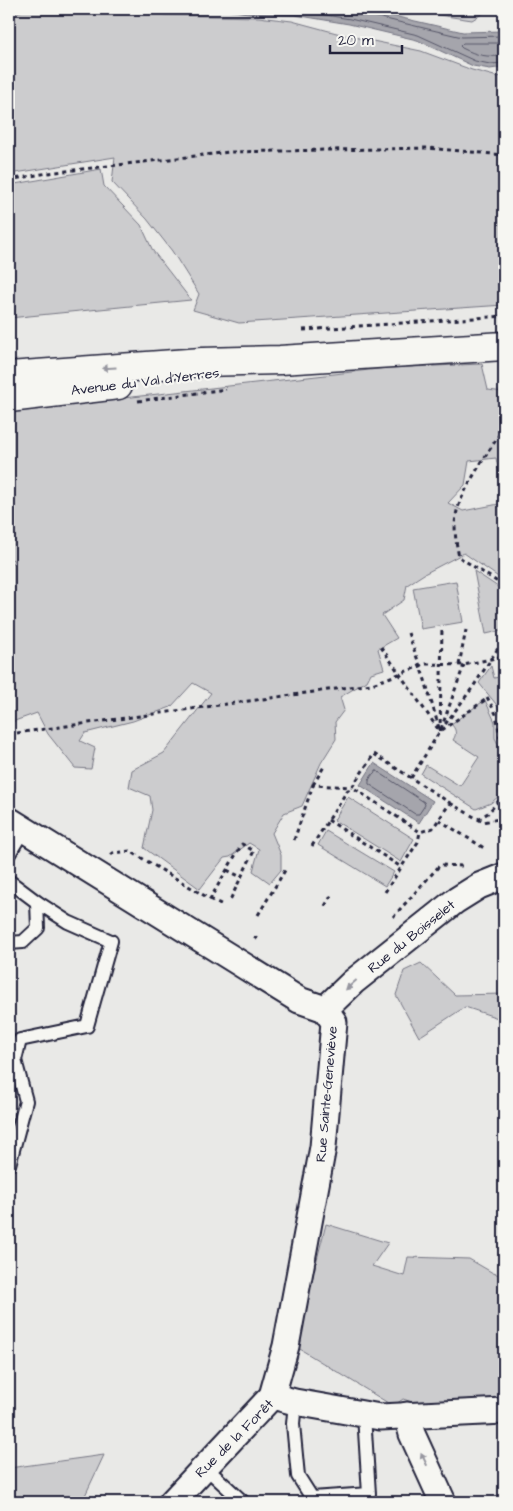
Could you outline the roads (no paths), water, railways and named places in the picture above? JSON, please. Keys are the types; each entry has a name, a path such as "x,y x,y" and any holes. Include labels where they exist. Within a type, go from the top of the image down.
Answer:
{"main road":[{"name":"Avenue du Val d'Yerres","path":"9,376 202,362 280,360 504,346"},
{"name":"Avenue du Val d'Yerres","path":"9,398 194,376 280,360"}],"street":[{"name":"Rue Sainte-Geneviève","path":"16,825 299,1000 325,1009 334,1022 323,1148 286,1346 284,1399"},
{"name":"Rue du Boisselet","path":"325,1009 353,982 455,901 478,886 504,876"},
{"name":"Rue de la Forêt","path":"172,1502 205,1466 284,1399 380,1417 504,1411"},
{"path":"407,1415 412,1434 443,1502"}],"lane":[{"path":"9,854 16,825"},
{"path":"9,881 68,922 111,941 87,1026 20,1040 15,1060 26,1101 9,1165"},
{"path":"9,943 22,942 38,928 37,902"},
{"path":"284,1399 293,1424 298,1476 312,1498 369,1494 364,1415"},
{"path":"205,1466 243,1502"}],"water":[{"path":"216,9 363,9 463,32 504,31 504,67 490,69 473,66 417,40 349,24 295,15 257,14"},
{"path":"374,763 433,801 419,823 360,785"}]}
